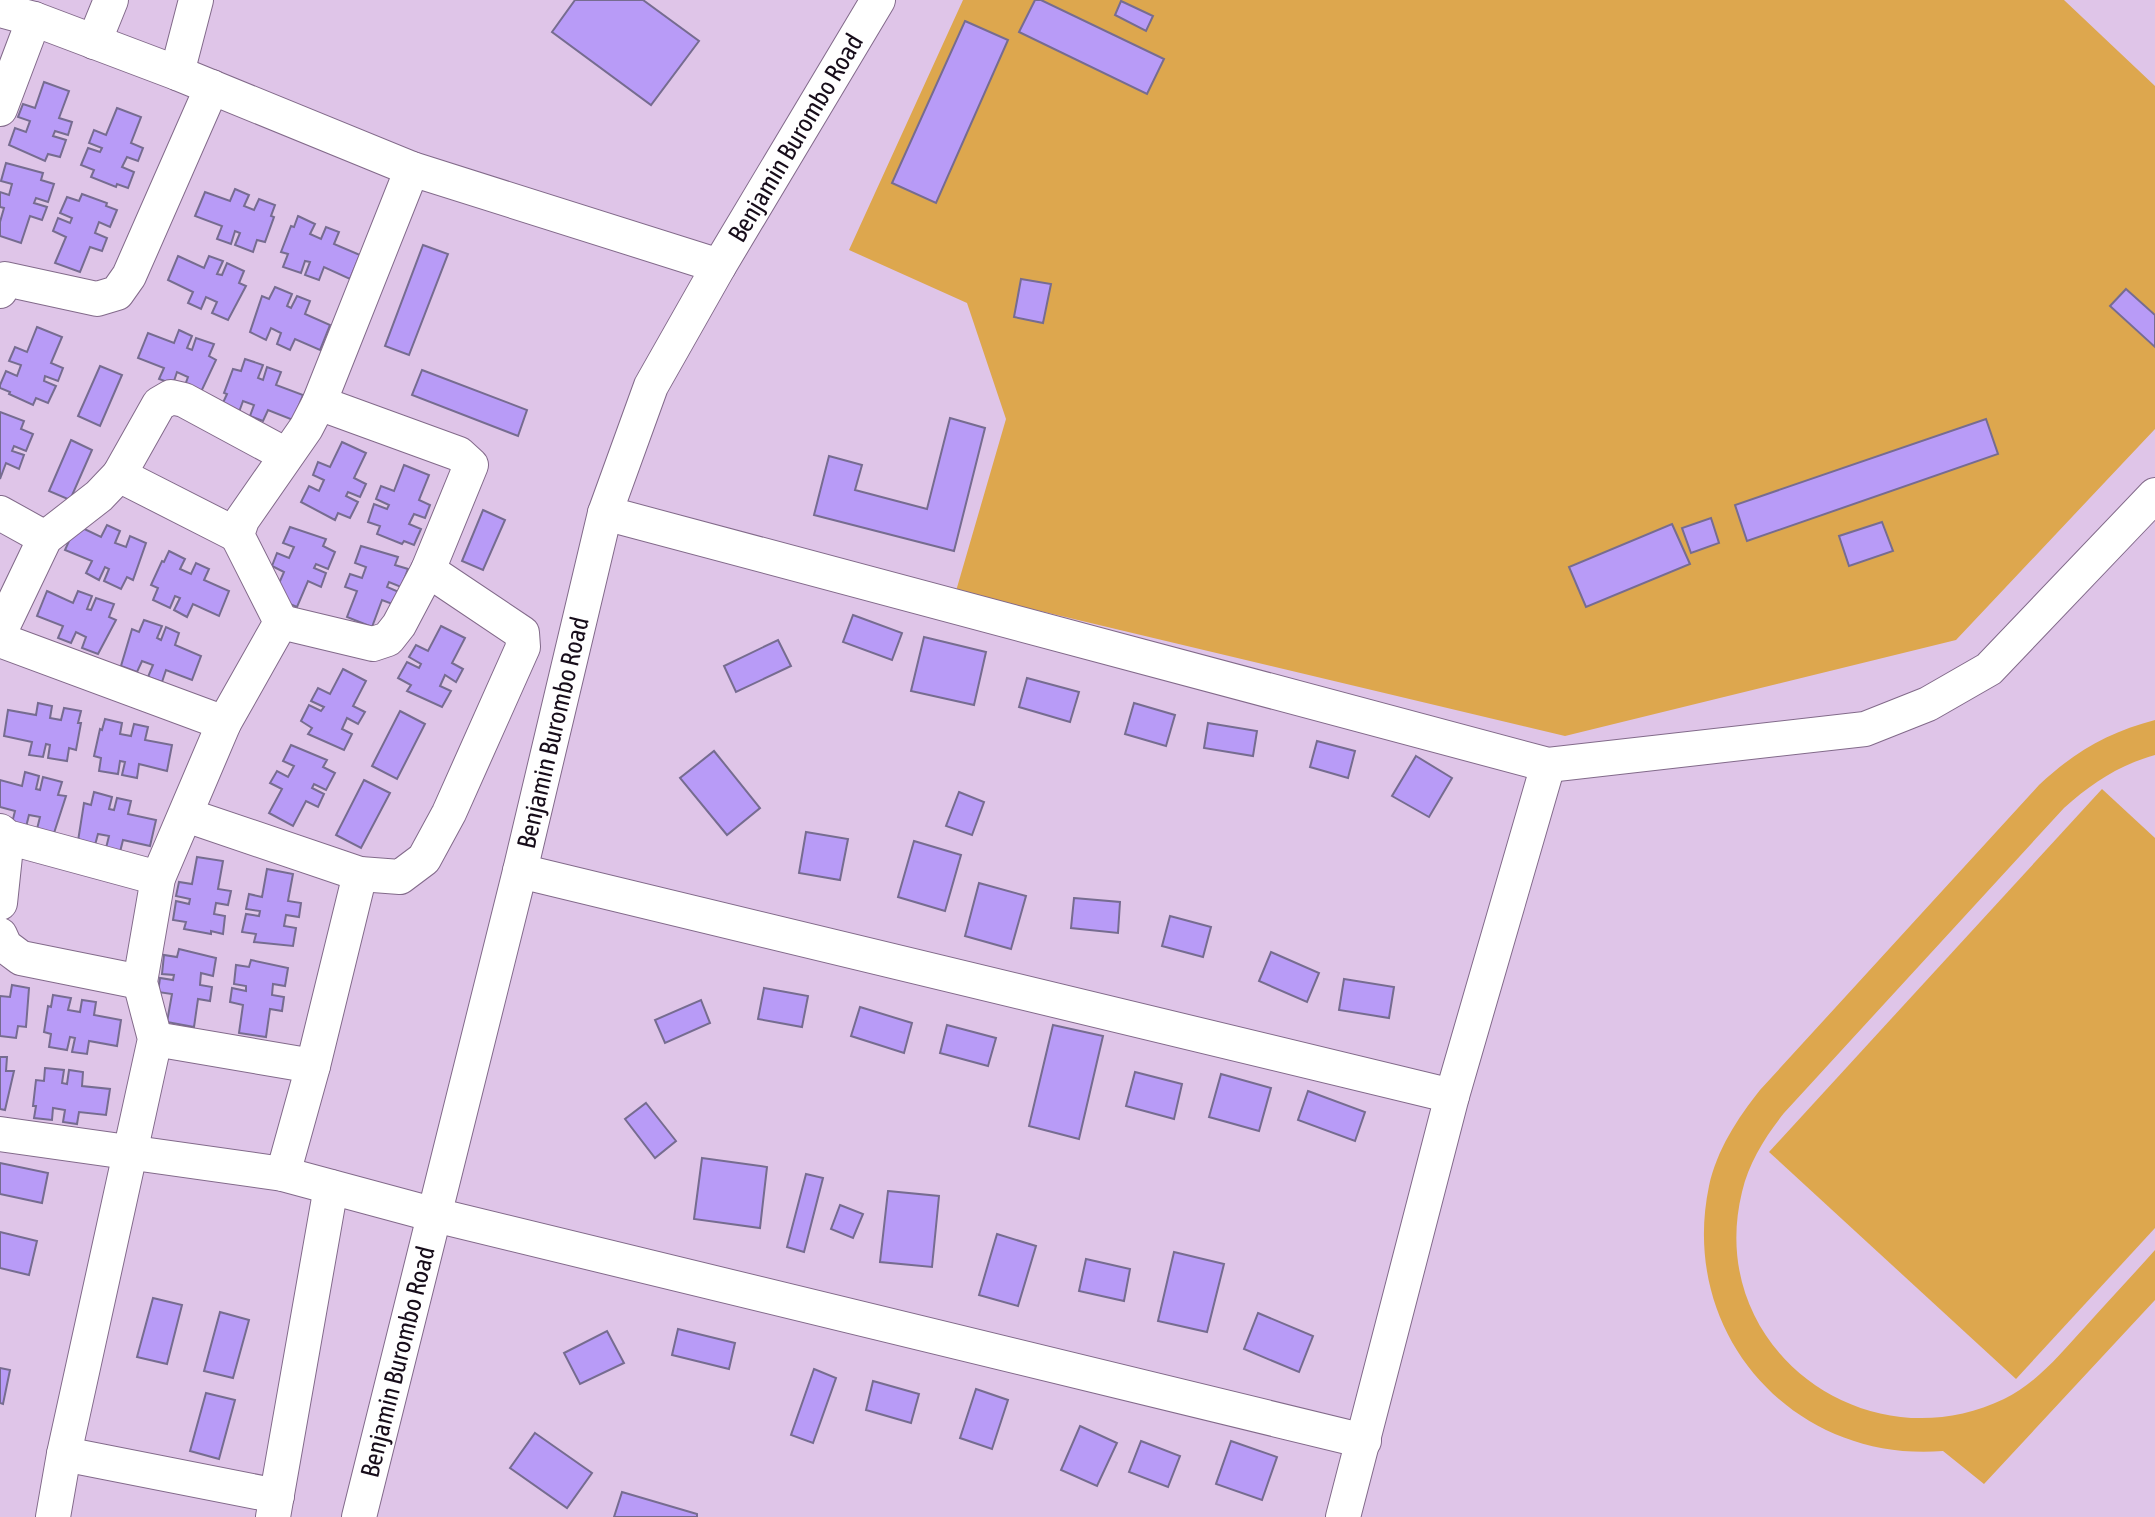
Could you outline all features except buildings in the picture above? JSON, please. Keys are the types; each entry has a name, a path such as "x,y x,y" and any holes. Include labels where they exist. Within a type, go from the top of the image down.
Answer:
{"street":[{"path":"94,42 111,0"},
{"path":"177,73 196,0"},
{"name":"Benjamin Burombo Road","path":"359,1517 520,871 605,513 651,386 878,0"},
{"path":"0,10 34,19 177,73 412,169 719,266"},
{"path":"0,109 34,19"},
{"path":"2,279 97,299 117,293 129,276 212,87"},
{"path":"237,535 242,520 306,428 319,403 412,169"},
{"path":"0,632 45,538 99,496 119,475 159,404 171,397 184,400 286,455"},
{"path":"119,475 237,535 281,622 373,644 388,639 399,625 428,570 471,465 459,454 319,403"},
{"path":"605,513 1548,765 1865,729 1928,704 1989,669 2155,495"},
{"path":"0,513 45,538"},
{"path":"186,815 360,874 400,877 424,859 449,813 523,647 522,633 428,570"},
{"path":"53,1517 155,1039 140,982 158,878 224,723 281,622"},
{"path":"0,640 224,723"},
{"path":"1343,1517 1452,1096 1548,765"},
{"path":"0,903 4,834 158,878"},
{"path":"520,871 1452,1096"},
{"path":"283,1174 360,874"},
{"path":"0,935 5,946 21,958 140,982"},
{"path":"155,1039 313,1066"},
{"path":"0,1134 283,1174 435,1215 1364,1441"},
{"path":"64,1454 275,1506 331,1187"}],"shaded area":[{"path":"963,0 2064,0 2155,86 2155,429 1956,640 1565,736 956,591 1006,419 967,303 849,250"},
{"path":"2155,720 2155,755 2106,776 2064,808 1784,1113 1758,1150 1742,1192 1737,1248 1747,1299 1772,1343 1807,1379 1850,1404 1899,1417 1951,1416 2004,1399 2016,1392 2058,1357 2155,1250 2155,1300 1984,1484 1943,1451 1889,1449 1839,1435 1795,1411 1758,1378 1730,1338 1711,1292 1704,1240 1709,1186 1729,1135 1760,1090 2039,785 2093,745"},
{"path":"2102,789 2155,838 2155,1228 2016,1379 1769,1152"}]}
